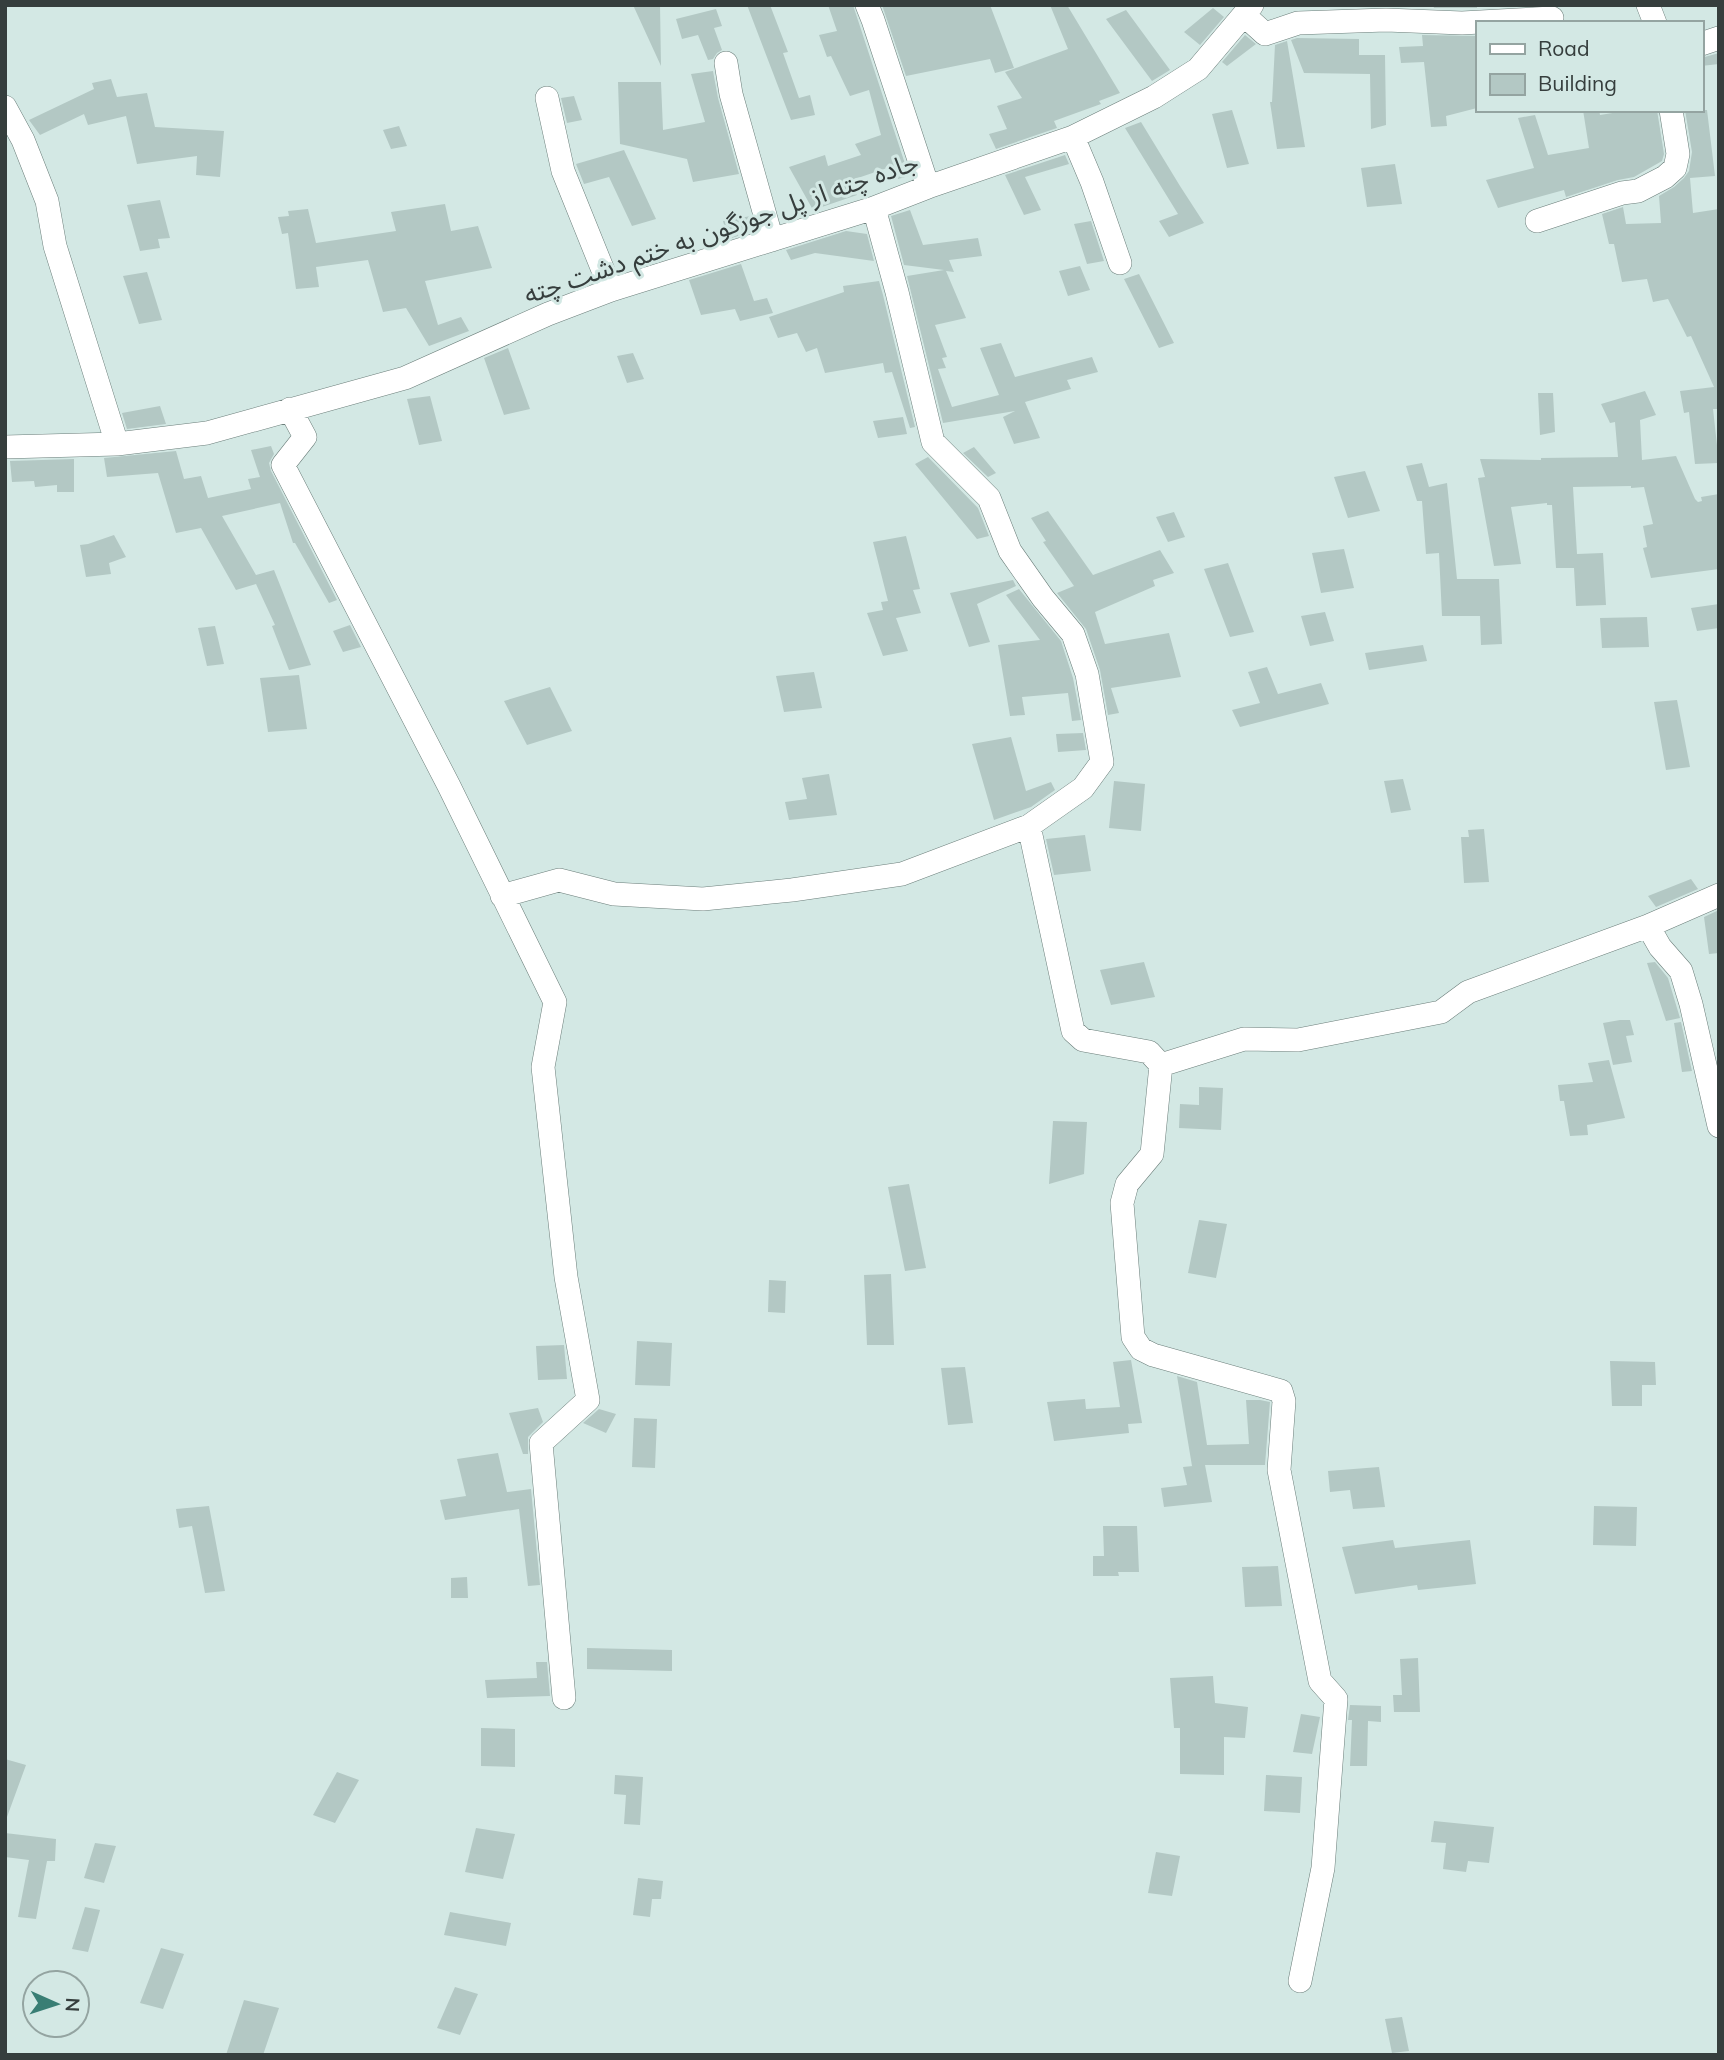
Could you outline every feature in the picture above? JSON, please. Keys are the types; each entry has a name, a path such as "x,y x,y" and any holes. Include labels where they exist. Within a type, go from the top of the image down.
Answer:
{"street":[{"path":"867,5 928,187"},
{"path":"1248,10 1265,34 1298,23 1386,20 1476,22"},
{"name":"جاده چته از پل جوزگون به ختم دشت چته","path":"5,447 117,444 207,433 405,378 548,314 611,290 874,208 1073,137 1154,97 1198,69 1248,10"},
{"path":"1498,21 1552,18"},
{"path":"726,63 731,93 772,240"},
{"path":"547,98 563,171 611,290"},
{"path":"5,107 23,140 47,201 55,246 117,444"},
{"path":"1537,221 1622,193 1638,191 1665,177 1675,167 1678,153 1671,112"},
{"path":"1073,137 1120,263"},
{"path":"502,896 559,880 614,894 703,899 792,890 902,874 1029,826 1083,788 1102,762 1087,674 1073,634 1043,598 1010,551 989,498 933,442 874,208"},
{"path":"290,409 305,438 284,465 449,786 555,1002 543,1067 566,1277 588,1400 541,1443 564,1698"},
{"path":"1029,826 1073,1031 1083,1040 1149,1052 1161,1065 1152,1154 1127,1184 1122,1203 1133,1337 1141,1349 1153,1355 1280,1391 1284,1401 1279,1470 1320,1681 1336,1699 1323,1868 1300,1981"},
{"path":"1161,1065 1244,1039 1298,1040 1441,1012 1468,992 1648,926 1719,895"},
{"path":"1648,926 1660,947 1681,971 1719,1126"}],"building":[{"path":"633,5 660,5 661,66"},
{"path":"747,5 770,5 788,52 783,53 799,98 810,95 815,115 791,120"},
{"path":"828,5 853,5 909,176 898,179 893,166 849,181 857,195 813,210 789,167 825,155 828,166 861,155 855,144 881,135 869,90 850,96 831,56 827,57 819,35 837,31"},
{"path":"882,5 990,5 1014,68 995,73 990,59 906,76"},
{"path":"1050,5 1067,5 1120,93 1099,101 1101,104 1054,121 1057,128 996,149 989,134 1007,129 997,106 1022,98 1005,72 1068,49"},
{"path":"1433,5 1477,5 1477,8 1434,8"},
{"path":"1213,8 1224,17 1200,45 1184,32"},
{"path":"716,9 722,26 714,28 722,50 708,60 698,35 682,39 676,19"},
{"path":"1126,10 1170,70 1152,81 1106,19"},
{"path":"1245,35 1256,44 1227,66 1222,62"},
{"path":"1422,35 1476,36 1476,108 1446,116 1447,126 1431,127 1424,62 1401,63 1399,47 1423,46"},
{"path":"1359,39 1359,55 1385,55 1386,125 1371,129 1370,74 1304,73 1291,40"},
{"path":"1287,41 1305,147 1277,149 1270,102 1275,45"},
{"path":"1719,53 1719,64 1703,66 1703,57"},
{"path":"713,71 739,174 693,182 687,159 620,144 618,82 661,82 663,130 705,122 691,74"},
{"path":"111,79 117,97 147,93 155,127 224,131 220,177 196,175 197,156 137,164 126,116 88,125 84,114 40,135 29,120 94,89 92,83"},
{"path":"574,96 582,120 567,123 561,98"},
{"path":"1232,110 1249,164 1227,168 1212,114"},
{"path":"1707,110 1715,176 1690,178 1693,213 1719,209 1719,409 1713,409 1719,463 1695,464 1689,412 1684,413 1680,391 1714,387 1691,336 1687,337 1668,299 1653,302 1647,279 1622,282 1614,244 1609,244 1602,214 1623,207 1626,224 1661,223 1659,196 1684,178 1689,171 1692,152 1685,112"},
{"path":"1583,112 1599,112 1600,115 1657,112 1664,154 1662,161 1634,177 1566,197 1564,190 1498,208 1486,180 1534,168 1518,118 1535,115 1548,155 1589,148"},
{"path":"1141,122 1204,223 1169,237 1159,221 1178,214 1125,128"},
{"path":"399,126 407,146 391,149 383,130"},
{"path":"624,150 656,219 632,226 609,177 584,184 576,164"},
{"path":"1065,155 1069,164 1025,177 1041,210 1024,215 1005,175"},
{"path":"1395,164 1402,204 1367,207 1361,168"},
{"path":"160,200 170,238 158,239 160,248 140,251 127,205"},
{"path":"445,204 451,231 478,226 492,268 425,281 438,325 461,317 469,331 429,346 406,308 383,312 368,260 316,267 319,287 296,289 288,233 282,234 278,217 289,216 288,211 308,209 316,243 396,231 391,212"},
{"path":"910,210 923,245 978,238 982,256 949,260 954,272 946,271 966,318 935,325 947,357 942,358 946,368 938,369 952,407 999,395 980,348 1001,343 1015,377 1092,357 1098,372 1067,380 1071,389 1025,402 1040,438 1014,444 1003,417 1015,411 943,423 907,276 944,270 904,265 891,216"},
{"path":"751,216 755,231 728,239 723,221"},
{"path":"1091,221 1104,261 1087,264 1074,224"},
{"path":"846,231 867,234 874,261 815,253 791,260 786,250"},
{"path":"741,264 754,301 767,298 773,313 740,321 735,309 701,315 689,280"},
{"path":"1080,266 1090,290 1068,296 1059,271"},
{"path":"147,272 162,320 139,324 123,276"},
{"path":"1139,274 1174,343 1159,348 1124,279"},
{"path":"879,281 915,427 910,428 892,372 885,373 883,363 825,373 817,348 806,352 797,333 778,338 769,317 844,292 843,286"},
{"path":"508,348 530,409 504,415 484,358"},
{"path":"633,353 644,379 627,383 617,356"},
{"path":"1645,391 1656,415 1640,420 1642,460 1676,456 1698,502 1702,501 1701,497 1719,494 1719,569 1651,578 1643,548 1647,547 1643,526 1653,524 1644,487 1631,486 1573,487 1577,554 1603,553 1606,605 1576,606 1574,568 1556,568 1552,505 1547,503 1511,507 1521,564 1494,566 1478,478 1485,477 1480,459 1618,457 1615,422 1610,423 1601,404"},
{"path":"1538,393 1553,393 1555,432 1540,435"},
{"path":"430,396 442,441 419,445 407,399"},
{"path":"160,406 166,424 127,429 122,413"},
{"path":"903,417 907,434 878,438 873,421"},
{"path":"271,446 274,454 269,463 271,471 337,600 329,603 293,543 280,503 222,516 256,575 274,570 311,665 289,670 272,626 275,625 256,584 236,590 201,528 176,533 158,473 107,477 104,458 176,451 184,479 201,476 208,498 251,489 248,479 260,477 251,450"},
{"path":"974,447 996,473 988,477 963,453"},
{"path":"928,457 978,508 989,536 977,539 915,464"},
{"path":"74,459 74,492 57,492 57,485 35,487 34,481 12,482 10,461"},
{"path":"1422,463 1429,487 1447,483 1457,579 1499,579 1502,644 1481,645 1480,616 1442,616 1439,553 1426,554 1422,501 1417,501 1406,466"},
{"path":"1365,471 1380,511 1348,518 1334,477"},
{"path":"1048,511 1093,575 1160,550 1174,573 1153,580 1155,586 1095,612 1105,644 1169,633 1181,677 1111,688 1119,713 1108,715 1100,670 1086,629 1057,593 1074,586 1043,542 1046,541 1031,518"},
{"path":"1174,512 1185,537 1168,542 1156,517"},
{"path":"114,535 126,557 109,563 111,574 86,577 80,545"},
{"path":"906,536 920,589 913,590 921,613 896,618 908,651 883,656 867,613 883,610 881,602 888,601 873,542"},
{"path":"1344,549 1354,588 1321,593 1312,553"},
{"path":"1228,563 1254,632 1230,637 1204,569"},
{"path":"1013,580 1016,586 977,604 990,642 969,647 950,593"},
{"path":"1019,589 1061,641 1073,678 1081,720 1072,721 1068,693 1022,697 1025,715 1010,716 998,645 1040,640 1006,595"},
{"path":"1719,604 1719,628 1697,631 1691,608"},
{"path":"1325,612 1334,641 1310,646 1301,616"},
{"path":"1647,617 1649,647 1602,648 1600,618"},
{"path":"350,625 361,647 343,652 333,631"},
{"path":"215,626 224,664 207,666 198,628"},
{"path":"1423,645 1427,661 1369,670 1365,653"},
{"path":"1267,667 1278,694 1321,683 1329,704 1240,727 1232,710 1260,703 1248,672"},
{"path":"814,672 822,708 784,712 776,676"},
{"path":"299,675 307,729 268,732 260,678"},
{"path":"550,687 572,731 527,745 504,701"},
{"path":"1677,700 1690,767 1666,770 1654,702"},
{"path":"1083,733 1086,750 1058,752 1056,734"},
{"path":"1011,737 1026,791 1051,782 1055,790 1031,807 994,820 972,744"},
{"path":"829,774 837,815 789,820 785,802 807,799 802,778"},
{"path":"1403,779 1411,810 1391,813 1384,781"},
{"path":"1114,781 1145,784 1141,831 1109,828"},
{"path":"1484,829 1489,882 1464,883 1461,837 1469,837 1468,830"},
{"path":"1085,835 1091,871 1054,875 1046,839"},
{"path":"1691,879 1698,889 1656,907 1648,896"},
{"path":"1719,910 1719,953 1709,954 1704,917"},
{"path":"1144,962 1155,997 1111,1005 1100,970"},
{"path":"1655,962 1668,978 1680,1018 1666,1021 1647,963"},
{"path":"1630,1020 1634,1035 1626,1036 1632,1062 1613,1065 1603,1023"},
{"path":"1681,1022 1692,1071 1682,1072 1674,1023"},
{"path":"1609,1060 1625,1118 1587,1125 1588,1135 1570,1136 1564,1101 1560,1101 1558,1085 1593,1082 1588,1063"},
{"path":"1199,1087 1223,1088 1221,1130 1179,1128 1180,1104 1199,1105"},
{"path":"1053,1121 1087,1122 1084,1174 1049,1184"},
{"path":"909,1184 926,1268 905,1271 888,1187"},
{"path":"1199,1220 1227,1224 1216,1278 1188,1273"},
{"path":"891,1274 894,1345 867,1345 864,1275"},
{"path":"769,1280 786,1281 785,1313 768,1312"},
{"path":"637,1341 672,1343 670,1386 635,1385"},
{"path":"564,1345 567,1379 538,1380 536,1346"},
{"path":"1131,1360 1142,1423 1128,1424 1129,1433 1054,1441 1047,1402 1085,1399 1086,1409 1120,1407 1113,1362"},
{"path":"1610,1361 1655,1362 1656,1385 1642,1385 1642,1406 1612,1406"},
{"path":"965,1367 973,1423 948,1425 941,1368"},
{"path":"1177,1376 1197,1382 1207,1445 1249,1444 1246,1400 1270,1402 1265,1465 1205,1465 1212,1502 1164,1507 1161,1488 1187,1485 1183,1467 1193,1466"},
{"path":"538,1408 543,1422 528,1437 528,1454 523,1454 509,1413"},
{"path":"599,1409 616,1414 606,1433 583,1423"},
{"path":"634,1418 657,1419 655,1468 632,1467"},
{"path":"498,1453 507,1492 531,1489 540,1585 528,1586 519,1509 445,1520 440,1500 466,1496 457,1459"},
{"path":"1379,1467 1385,1507 1353,1509 1350,1490 1330,1492 1328,1471"},
{"path":"209,1506 225,1591 205,1593 192,1526 179,1528 176,1509"},
{"path":"1594,1506 1637,1507 1636,1546 1593,1545"},
{"path":"1103,1526 1137,1526 1139,1572 1118,1572 1119,1576 1093,1576 1093,1556 1104,1556"},
{"path":"1393,1540 1395,1548 1470,1540 1476,1584 1418,1590 1417,1585 1355,1594 1342,1547"},
{"path":"1278,1566 1282,1606 1245,1607 1242,1567"},
{"path":"467,1577 468,1598 451,1598 451,1578"},
{"path":"587,1648 672,1650 672,1671 587,1669"},
{"path":"1418,1658 1420,1712 1394,1712 1393,1695 1402,1695 1400,1659"},
{"path":"536,1662 547,1662 550,1696 487,1698 485,1680 537,1678"},
{"path":"1213,1676 1215,1703 1248,1707 1245,1738 1224,1737 1224,1775 1180,1774 1180,1728 1174,1728 1170,1678"},
{"path":"1350,1705 1381,1706 1381,1722 1368,1721 1367,1766 1350,1766"},
{"path":"1301,1714 1320,1717 1312,1754 1293,1752"},
{"path":"481,1728 515,1729 515,1767 481,1766"},
{"path":"5,1759 26,1765 7,1817 5,1816"},
{"path":"337,1772 359,1780 335,1823 313,1815"},
{"path":"615,1775 643,1777 640,1825 624,1824 626,1795 614,1794"},
{"path":"1266,1775 1302,1777 1300,1813 1264,1811"},
{"path":"1434,1821 1494,1827 1489,1863 1468,1861 1466,1872 1443,1869 1446,1843 1431,1842"},
{"path":"476,1828 515,1834 503,1879 465,1872"},
{"path":"5,1833 56,1839 55,1861 47,1861 36,1919 18,1917 29,1860 5,1857"},
{"path":"95,1843 116,1846 104,1883 84,1878"},
{"path":"1156,1852 1180,1856 1172,1896 1148,1893"},
{"path":"638,1878 663,1881 661,1899 652,1899 650,1917 633,1915"},
{"path":"85,1907 100,1910 88,1952 72,1949"},
{"path":"450,1912 511,1923 506,1946 444,1935"},
{"path":"161,1948 184,1954 163,2009 140,2003"},
{"path":"455,1987 478,1994 460,2035 437,2028"},
{"path":"244,2000 279,2008 263,2055 226,2055"},
{"path":"1402,2017 1409,2051 1392,2053 1385,2019"}]}
